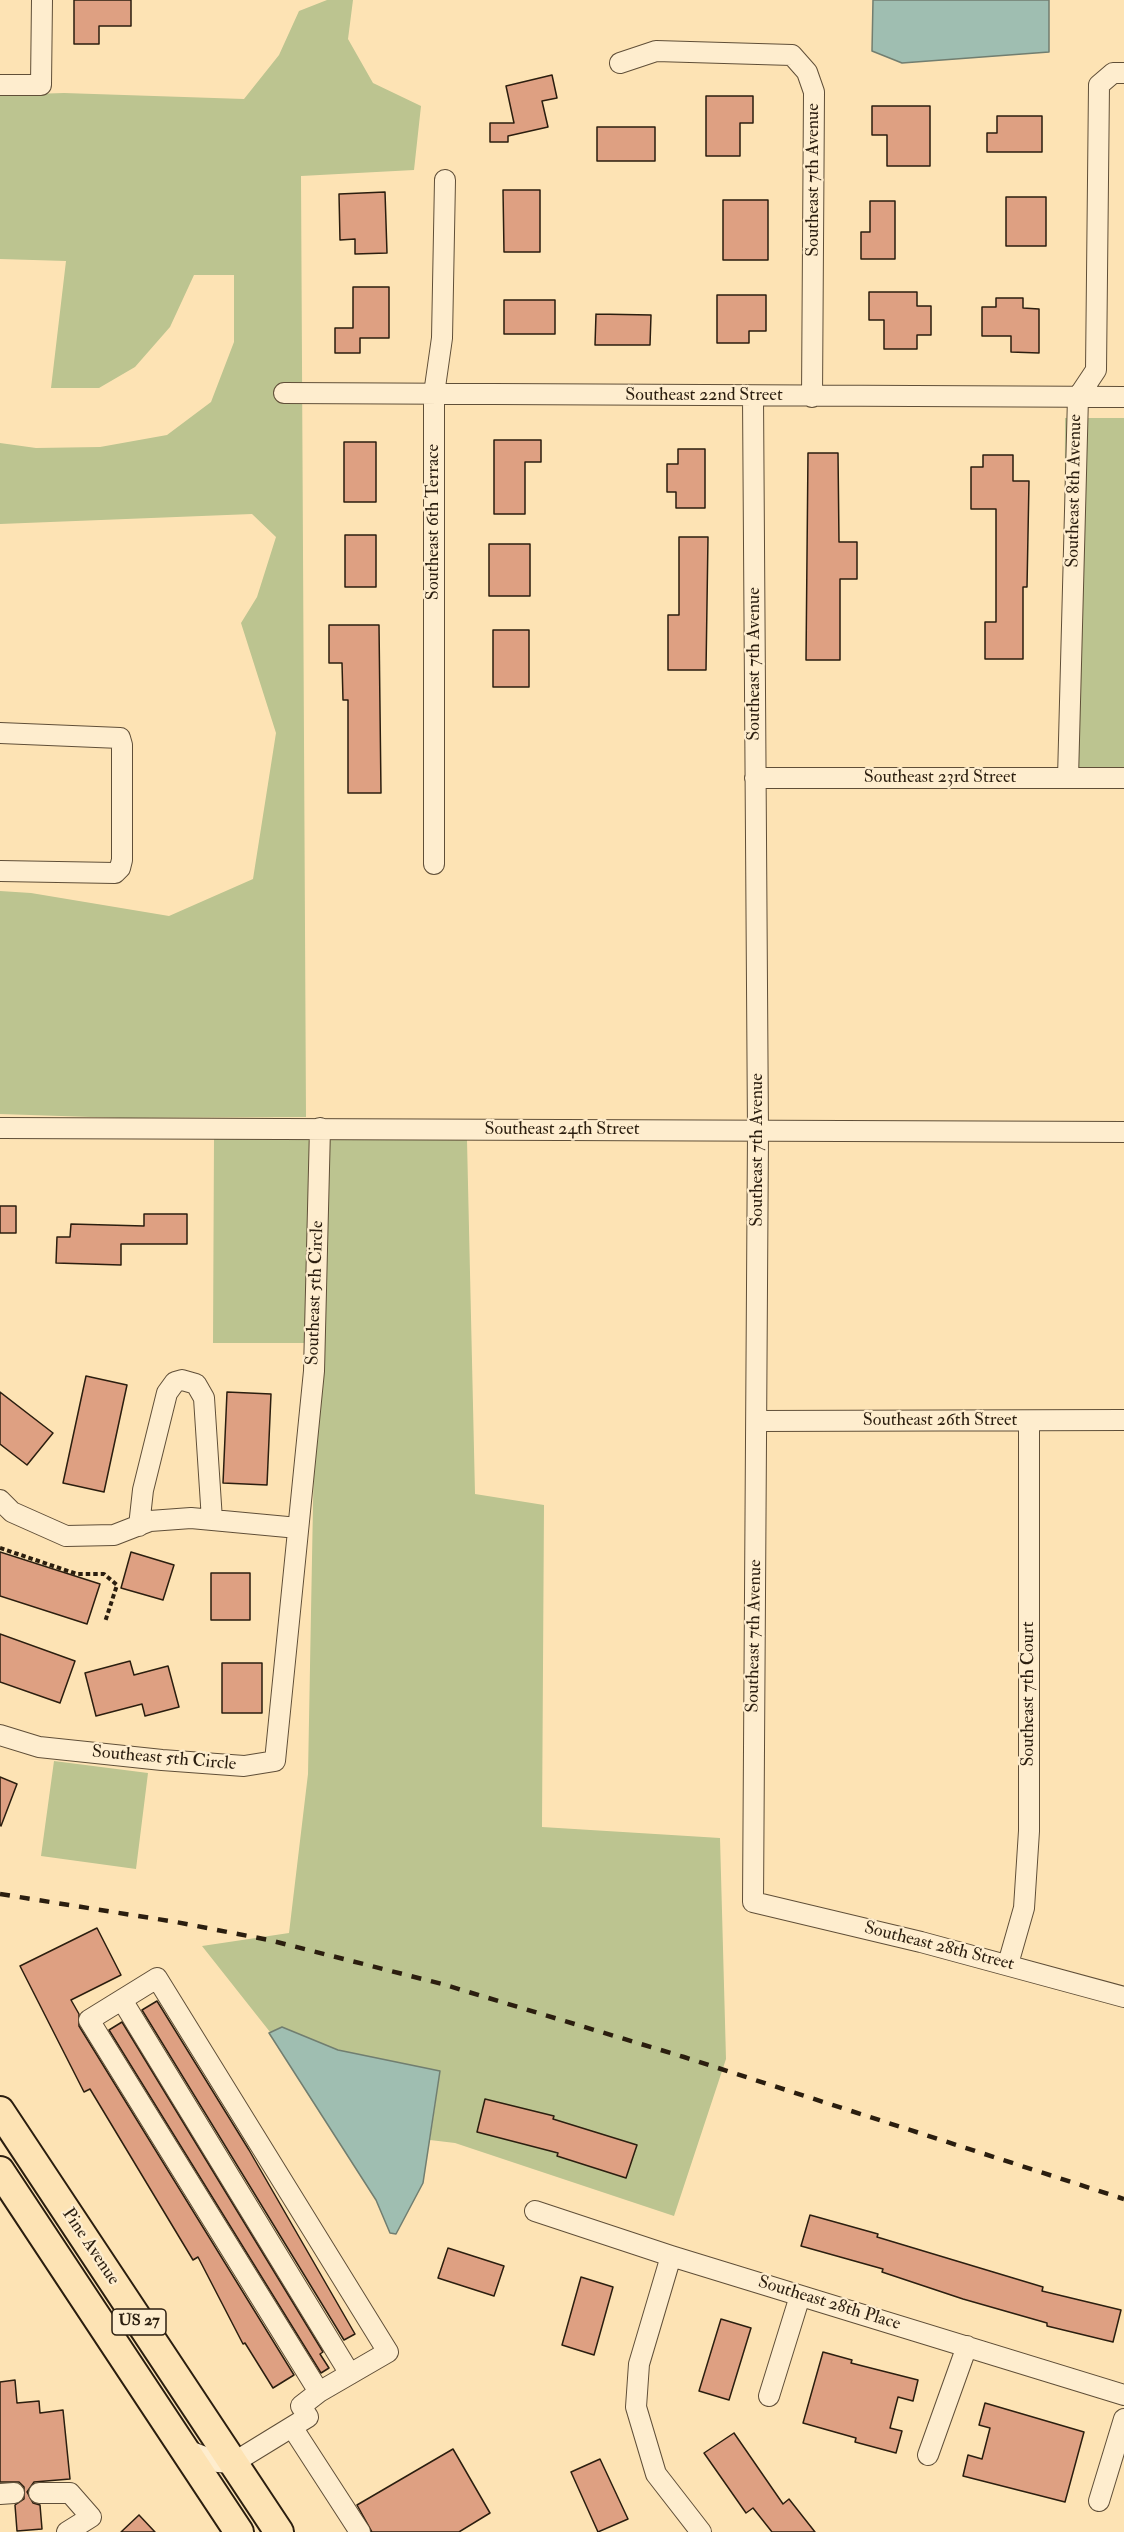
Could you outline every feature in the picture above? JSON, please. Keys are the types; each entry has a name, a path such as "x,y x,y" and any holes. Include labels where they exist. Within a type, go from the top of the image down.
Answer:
{"highway":[{"name":"Pine Avenue","path":"0,2111 279,2532"},
{"name":"Pine Avenue","path":"0,2171 239,2532"}],"street":[{"path":"0,85 41,85 42,0"},
{"name":"Southeast 7th Avenue","path":"620,63 656,51 792,56 807,72 814,92 812,397"},
{"name":"Southeast 8th Avenue","path":"1068,778 1078,397 1096,370 1099,85 1118,73"},
{"name":"Southeast 6th Terrace","path":"434,864 434,394 442,338 445,180"},
{"name":"Southeast 22nd Street","path":"284,393 1124,398"},
{"name":"Southeast 7th Avenue","path":"753,397 758,1132 753,1902"},
{"path":"0,734 116,736 120,738 122,745 123,860 120,868 114,873 0,871"},
{"name":"Southeast 23rd Street","path":"755,778 1124,778"},
{"name":"Southeast 24th Street","path":"0,1128 1124,1132"},
{"name":"Southeast 5th Circle","path":"0,1736 39,1747 162,1760 244,1766 275,1761 314,1371 320,1128"},
{"path":"139,1526 143,1490 167,1393 175,1382 182,1380 196,1384 204,1398 212,1520"},
{"name":"Southeast 26th Street","path":"757,1421 1124,1420"},
{"name":"Southeast 7th Court","path":"1008,1964 1024,1908 1029,1831 1029,1421"},
{"path":"0,1500 12,1512 66,1536 114,1535 150,1521 181,1519 298,1528"},
{"name":"Southeast 28th Street","path":"753,1902 1008,1964 1124,1997"},
{"path":"184,2449 218,2462 233,2463 308,2417 301,2406 319,2392 388,2352 157,1978 89,2020 319,2392"},
{"path":"122,2000 350,2374"},
{"name":"Southeast 28th Place","path":"535,2211 671,2256 1124,2396"},
{"path":"671,2256 639,2364 636,2407 656,2474 701,2532"},
{"path":"769,2396 800,2296"},
{"path":"928,2455 967,2346"},
{"path":"1099,2501 1124,2419"},
{"path":"292,2427 360,2532"},
{"path":"39,2493 70,2493 91,2517 67,2532"}],"path":[{"path":"0,1548 77,1574 104,1574 117,1585 105,1622"}],"green space":[{"path":"327,0 353,0 348,39 373,83 421,106 414,170 301,176 306,1117 121,1118 0,1114 0,891 31,893 169,916 253,879 276,733 241,623 257,597 276,537 252,514 0,524 0,443 36,448 100,447 167,435 211,402 234,342 234,275 194,275 170,327 135,367 99,388 51,388 66,261 0,259 0,95 64,93 244,99 279,55 299,11"},
{"path":"1065,418 1124,418 1124,777 1064,777"},
{"path":"214,1139 467,1140 475,1494 544,1505 542,1827 720,1838 726,2059 674,2216 455,2143 430,2140 440,2071 338,2050 282,2027 270,2032 202,1946 289,1933 308,1774 316,1343 213,1343"},
{"path":"54,1761 148,1773 136,1869 41,1856"}],"shaded area":[{"path":"873,0 1049,0 1049,52 902,63 872,51"},
{"path":"282,2027 338,2050 440,2071 423,2183 396,2234 390,2233 376,2200 269,2033"}],"building":[{"path":"74,0 131,0 131,26 99,26 99,44 74,44"},
{"path":"552,75 557,98 542,101 548,127 508,136 508,142 490,142 490,123 514,123 506,86"},
{"path":"706,96 753,96 753,123 740,123 740,156 706,156"},
{"path":"872,106 930,106 930,166 887,166 887,135 872,135"},
{"path":"997,116 1042,116 1042,152 987,152 987,133 997,133"},
{"path":"597,127 655,127 655,161 597,161"},
{"path":"503,190 540,190 540,252 504,252"},
{"path":"385,192 387,253 355,254 355,239 340,240 339,194"},
{"path":"1006,197 1046,197 1046,246 1006,246"},
{"path":"723,200 768,200 768,260 723,260"},
{"path":"870,201 895,201 895,259 861,259 861,232 870,232"},
{"path":"353,287 389,287 389,338 360,338 360,353 335,353 335,328 353,328"},
{"path":"869,292 917,292 917,306 931,306 931,335 917,335 917,349 884,349 884,320 869,320"},
{"path":"717,295 766,295 766,331 749,331 749,343 717,343"},
{"path":"996,298 1023,298 1023,308 1039,309 1039,353 1011,352 1011,336 982,336 982,307 996,307"},
{"path":"504,300 555,300 555,334 504,334"},
{"path":"596,314 651,315 650,345 595,345"},
{"path":"494,440 541,440 541,462 525,462 525,514 494,514"},
{"path":"344,442 376,442 376,502 344,502"},
{"path":"678,449 705,449 705,508 676,508 676,492 667,492 667,464 678,464"},
{"path":"808,453 838,453 839,542 857,542 857,579 840,579 840,660 806,660"},
{"path":"983,455 1013,455 1013,481 1029,481 1027,587 1023,587 1023,659 985,659 985,622 996,622 996,509 971,509 971,467 983,467"},
{"path":"345,535 376,535 376,587 345,587"},
{"path":"679,537 708,537 706,670 668,670 668,615 679,615"},
{"path":"489,544 530,544 530,596 489,596"},
{"path":"329,625 379,625 381,793 348,793 348,700 343,700 342,663 329,663"},
{"path":"493,630 529,630 529,687 493,687"},
{"path":"0,1206 16,1206 16,1233 0,1233"},
{"path":"144,1214 187,1214 187,1244 121,1244 121,1265 56,1263 57,1237 70,1237 71,1224 144,1226"},
{"path":"86,1376 127,1385 104,1492 63,1483"},
{"path":"0,1392 53,1433 27,1465 0,1444"},
{"path":"227,1392 271,1394 267,1485 223,1483"},
{"path":"0,1552 100,1584 87,1624 0,1596"},
{"path":"131,1552 174,1565 163,1600 121,1588"},
{"path":"211,1573 250,1573 250,1620 211,1620"},
{"path":"0,1634 75,1661 60,1703 0,1682"},
{"path":"130,1661 134,1675 168,1666 179,1707 145,1716 142,1704 96,1716 85,1673"},
{"path":"222,1663 262,1663 262,1713 222,1713"},
{"path":"0,1777 17,1784 1,1826 0,1825"},
{"path":"97,1928 121,1975 71,2000 79,2014 79,2026 294,2375 273,2388 245,2343 243,2344 198,2257 193,2260 90,2089 84,2092 20,1966"},
{"path":"157,2001 249,2150 355,2334 344,2340 142,2010"},
{"path":"122,2022 323,2352 320,2354 329,2368 321,2373 109,2030"},
{"path":"485,2099 554,2116 553,2119 637,2145 626,2178 557,2156 558,2153 477,2132"},
{"path":"810,2215 878,2234 877,2237 1043,2287 1042,2291 1121,2310 1113,2342 1047,2326 1047,2323 963,2299 882,2272 883,2269 801,2246"},
{"path":"448,2248 504,2266 494,2296 438,2278"},
{"path":"581,2277 613,2287 594,2355 562,2345"},
{"path":"721,2319 751,2328 729,2400 699,2391"},
{"path":"823,2352 852,2360 851,2363 918,2380 913,2401 898,2397 890,2428 902,2431 896,2453 855,2442 856,2438 803,2423"},
{"path":"15,2380 17,2403 39,2401 40,2413 63,2410 70,2479 34,2482 27,2492 33,2503 40,2505 42,2529 17,2531 15,2505 24,2499 24,2487 19,2482 0,2482 0,2382"},
{"path":"985,2403 1084,2432 1065,2502 963,2476 968,2455 982,2459 990,2428 979,2425"},
{"path":"734,2433 783,2504 789,2499 815,2532 772,2532 753,2508 746,2513 704,2453"},
{"path":"453,2449 490,2513 459,2532 372,2532 357,2505"},
{"path":"600,2459 628,2519 598,2532 571,2472"},
{"path":"139,2515 155,2532 121,2532"}],"railway":[{"path":"0,1894 176,1922 269,1940 442,1984 684,2057 1124,2199"}]}
